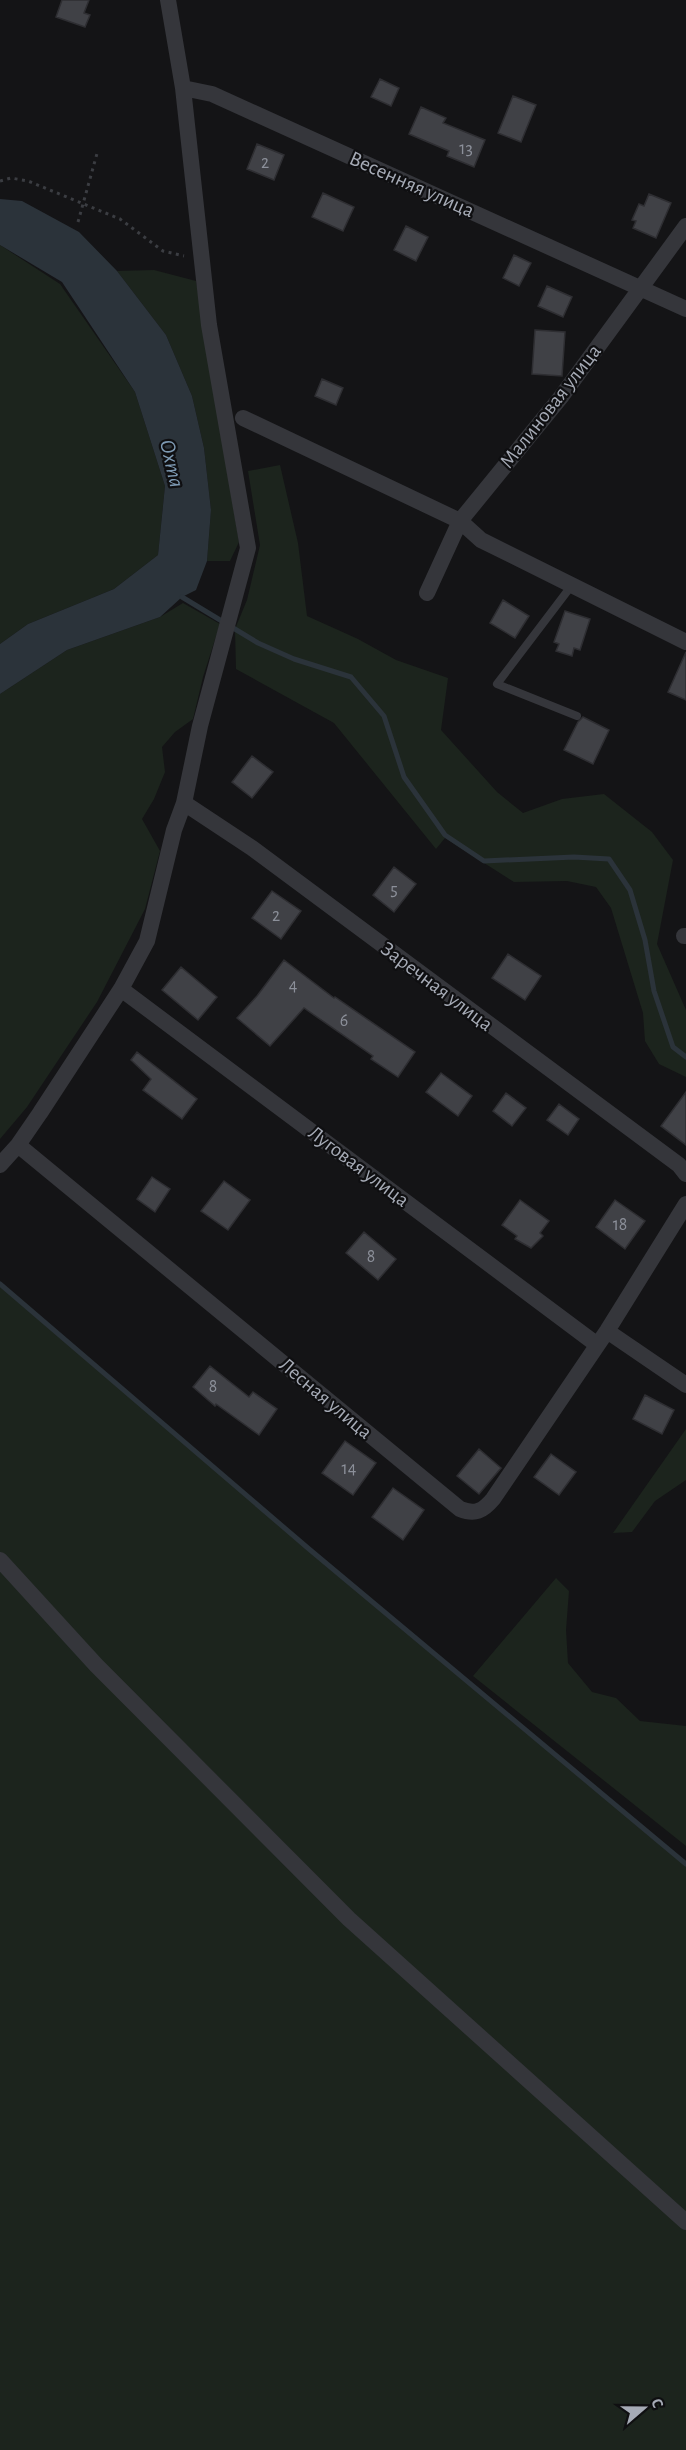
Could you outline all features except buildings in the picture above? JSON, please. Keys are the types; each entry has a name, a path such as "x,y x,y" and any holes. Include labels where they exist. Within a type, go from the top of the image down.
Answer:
{"street":[{"path":"0,1165 18,1145 121,989 147,941 174,830 184,803 200,726 248,548 209,325 183,88 168,0"},
{"name":"Весенняя улица","path":"183,88 212,94 686,309"},
{"name":"Малиновая улица","path":"428,593 460,521 561,397 639,287 686,226"},
{"path":"243,418 460,521 481,540 686,642"},
{"name":"Заречная улица","path":"184,803 252,848 679,1165 686,1174"},
{"name":"Луговая улица","path":"121,989 602,1337 686,1385"},
{"name":"Лесная улица","path":"18,1145 460,1509 474,1512 485,1509 602,1337"},
{"path":"602,1337 686,1204"},
{"path":"0,1560 96,1665 349,1919 686,2222"}],"lane":[{"path":"572,584 497,684 577,716"}],"path":[{"path":"78,222 98,150"},
{"path":"0,181 11,178 28,181 120,219 163,251 203,260"}],"shaded area":[{"path":"0,245 60,284 135,392 165,486 158,555 114,589 28,624 0,644"},
{"path":"154,270 196,281 239,542 230,561 207,561 211,510 204,448 192,396 166,335 117,271"},
{"path":"280,465 298,543 307,616 358,639 396,660 448,678 441,730 497,792 523,813 562,799 604,794 652,832 673,860 657,944 686,1010 686,1077 659,1064 645,1041 643,1013 611,908 596,887 567,881 514,882 445,838 436,849 334,723 236,669 235,629 247,600 260,545 248,471"},
{"path":"183,603 220,624 203,677 193,719 175,732 162,747 165,772 154,799 142,819 160,851 145,909 97,1002 27,1107 0,1139 0,694 67,650 160,617"},
{"path":"0,1284 309,1549 686,1864 686,2450 0,2450"},
{"path":"686,1429 686,1480 655,1501 632,1532 613,1533"},
{"path":"556,1578 569,1591 566,1630 568,1663 592,1692 616,1698 640,1721 686,1726 686,1846 473,1676"}],"water":[{"name":"Охта","path":"0,199 22,201 79,232 117,271 166,335 192,396 204,448 211,510 207,561 196,590 182,597 160,617 67,650 0,694 0,644 28,624 114,589 158,555 165,486 135,392 62,282 0,245"}],"waterway":[{"path":"182,597 258,643 294,659 351,677 384,716 404,777 445,835 484,861 574,857 609,859 630,890 645,940 654,991 673,1047 686,1057"},
{"path":"0,1284 309,1549 686,1864"}]}
